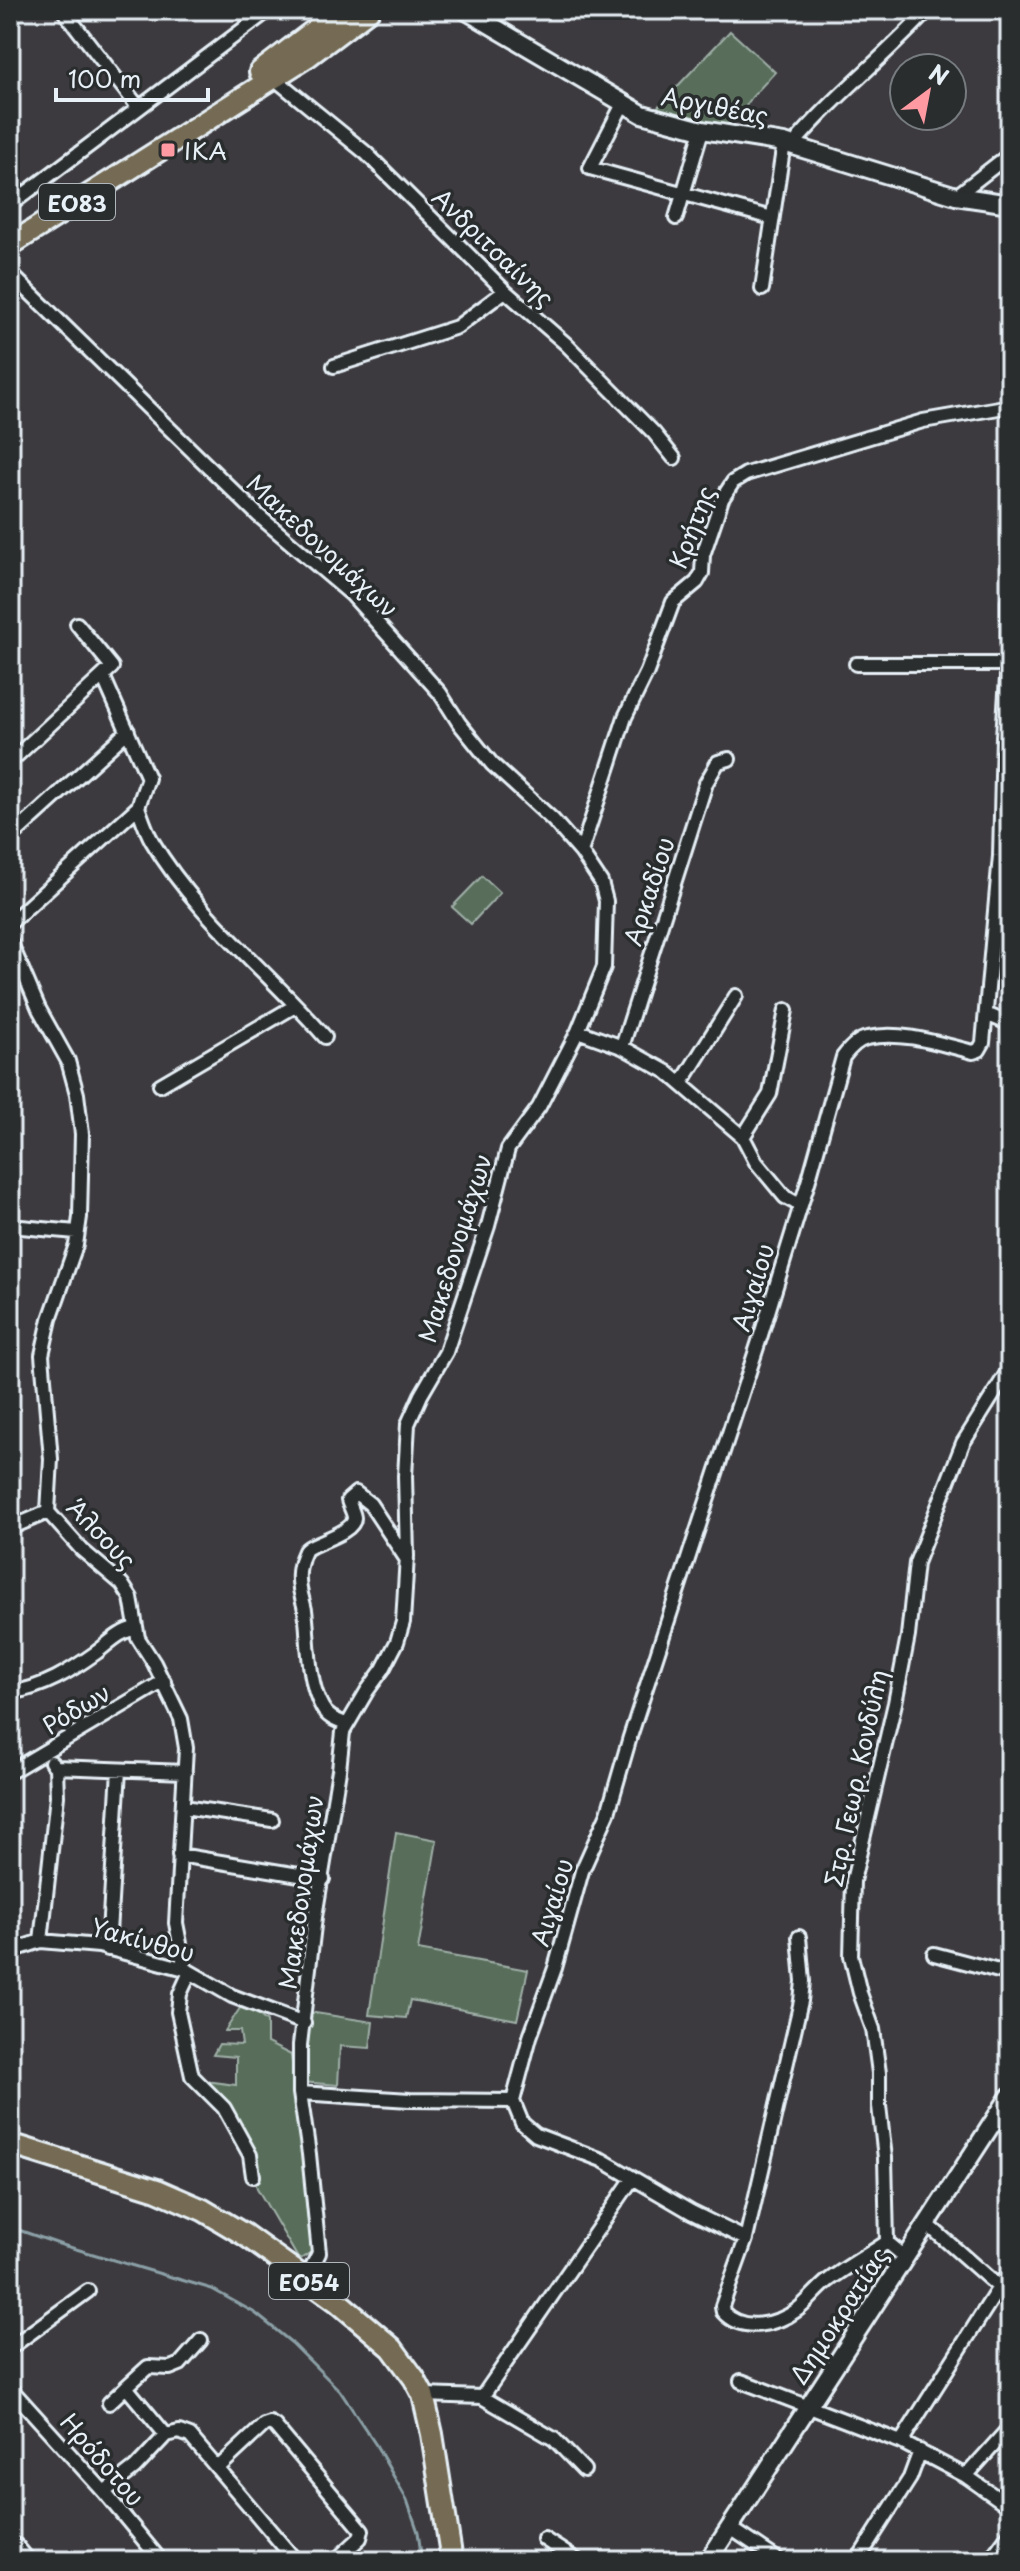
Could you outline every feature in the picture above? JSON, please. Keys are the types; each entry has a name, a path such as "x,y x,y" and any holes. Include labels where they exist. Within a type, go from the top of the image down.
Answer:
{"main road":[{"name":"ΕΟ83","path":"10,230 266,68 341,10"},
{"name":"ΕΟ83","path":"10,245 274,78 369,10"},
{"name":"ΕΟ54","path":"10,2144 180,2199 245,2235 338,2302 392,2348 423,2395 452,2561"}],"street":[{"path":"63,10 139,108"},
{"name":"Αργιθέας","path":"465,10 623,104 662,121 788,144 956,196 1010,204"},
{"path":"762,289 772,218 788,144 928,10"},
{"path":"10,205 267,11"},
{"name":"Ανδριτσαίνης","path":"274,78 366,153 505,291 566,344 654,433 674,458"},
{"path":"623,104 590,168 772,218"},
{"path":"676,218 702,130"},
{"path":"956,196 1010,154"},
{"name":"Μακεδονομάχων","path":"10,273 259,516 352,595 440,693 492,764 553,820 581,852 601,882 606,901 604,967 578,1031 539,1107 508,1149 488,1226 446,1352 411,1413 408,1424 405,1476 407,1560 403,1622 383,1669 346,1724 315,1917 298,2063 319,2253 306,2279"},
{"path":"334,366 457,327 505,291"},
{"name":"Κρήτης","path":"581,852 625,717 647,672 673,602 697,582 702,573 703,555 722,499 733,482 746,474 923,421 1010,406"},
{"name":"Αιγαίου","path":"513,2101 582,1871 608,1813 761,1335 843,1057 853,1045 866,1038 910,1037 973,1052 979,1050 983,1043 1000,856 1010,595"},
{"path":"10,762 112,667 77,624"},
{"path":"856,664 1009,658"},
{"path":"10,923 138,807 148,778 103,676"},
{"path":"10,838 128,731"},
{"name":"Αρκαδίου","path":"622,1047 706,783 718,762 729,759"},
{"path":"138,807 151,840 175,874 220,928 325,1037"},
{"name":"Άλσους","path":"10,941 39,1009 68,1061 77,1094 82,1134 82,1189 76,1245 50,1319 42,1355 51,1459 48,1512 82,1550 122,1584 131,1598 138,1638 164,1681 186,1736 176,1923 188,1970"},
{"path":"681,1084 736,996"},
{"path":"160,1085 295,1006"},
{"path":"743,1137 770,1094 786,1010"},
{"path":"986,1014 1010,1024"},
{"path":"578,1031 622,1047 667,1072 743,1137 756,1162 785,1197 800,1205"},
{"path":"10,1226 76,1232"},
{"name":"Στρ. Γεωρ. Κονδύλη","path":"887,2242 879,2073 873,2029 851,1956 853,1881 895,1703 908,1636 916,1563 963,1443 1010,1368"},
{"path":"346,1724 330,1717 318,1699 306,1644 305,1610 299,1582 305,1550 330,1540 353,1522 348,1500 356,1493 370,1504 407,1560"},
{"path":"10,1528 48,1512"},
{"path":"10,1693 53,1682 116,1636 136,1628"},
{"name":"Ρόδων","path":"10,1772 164,1681"},
{"path":"41,1941 57,1796 56,1767 47,1751"},
{"path":"56,1767 185,1772"},
{"path":"108,1949 119,1770"},
{"path":"184,1807 272,1820"},
{"path":"179,1855 323,1879"},
{"path":"799,1937 803,1981 801,2001 746,2239 722,2306 723,2312 728,2318 744,2324 768,2324 790,2314 824,2284 887,2242 905,2257"},
{"name":"Υακίνθου","path":"13,1950 41,1941 81,1943 108,1949 188,1970 232,1996 304,2023"},
{"path":"934,1954 1010,1974"},
{"path":"188,1970 178,2012 192,2076 224,2108 250,2155 253,2176"},
{"path":"300,2093 410,2100 513,2101 522,2123 536,2135 602,2160 691,2212 746,2239"},
{"name":"Δημοκρατίας","path":"708,2561 1010,2096"},
{"path":"482,2397 633,2178"},
{"path":"926,2223 1010,2297"},
{"path":"901,2442 1010,2270"},
{"path":"10,2348 88,2291"},
{"path":"109,2403 148,2367 170,2368 180,2364 201,2340"},
{"path":"741,2381 901,2442 966,2476 1010,2507"},
{"path":"126,2387 166,2435"},
{"name":"Ηρόδοτου","path":"10,2388 104,2492 161,2561"},
{"path":"423,2395 482,2397 554,2439 584,2470"},
{"path":"218,2468 264,2425 273,2424 362,2530 360,2538 335,2561"},
{"path":"966,2476 1010,2427"},
{"path":"104,2492 135,2468 166,2435 179,2432 190,2436 296,2561"},
{"path":"857,2561 910,2478 920,2451"},
{"path":"729,2527 780,2561"},
{"path":"989,2561 1010,2533"},
{"path":"544,2539 578,2561"},
{"path":"17,2546 29,2561"}],"green space":[{"path":"730,31 775,72 737,119 725,126 654,111"},
{"path":"482,876 500,893 471,924 452,907"},
{"path":"396,1832 437,1840 418,1950 528,1970 517,2020 410,2000 406,2018 369,2015"},
{"path":"244,2002 267,2022 267,2043 291,2055 314,2250 299,2260 257,2188 238,2123 198,2080 236,2085 236,2057 213,2055 219,2044 242,2045 240,2031 225,2031"},
{"path":"309,2012 373,2022 370,2048 340,2046 338,2085 301,2082"}],"waterway":[{"path":"10,2227 212,2289 255,2313 292,2343 340,2391 407,2500 418,2532 422,2561"}],"place":[{"name":"ΙΚΑ","path":"168,150"}]}
